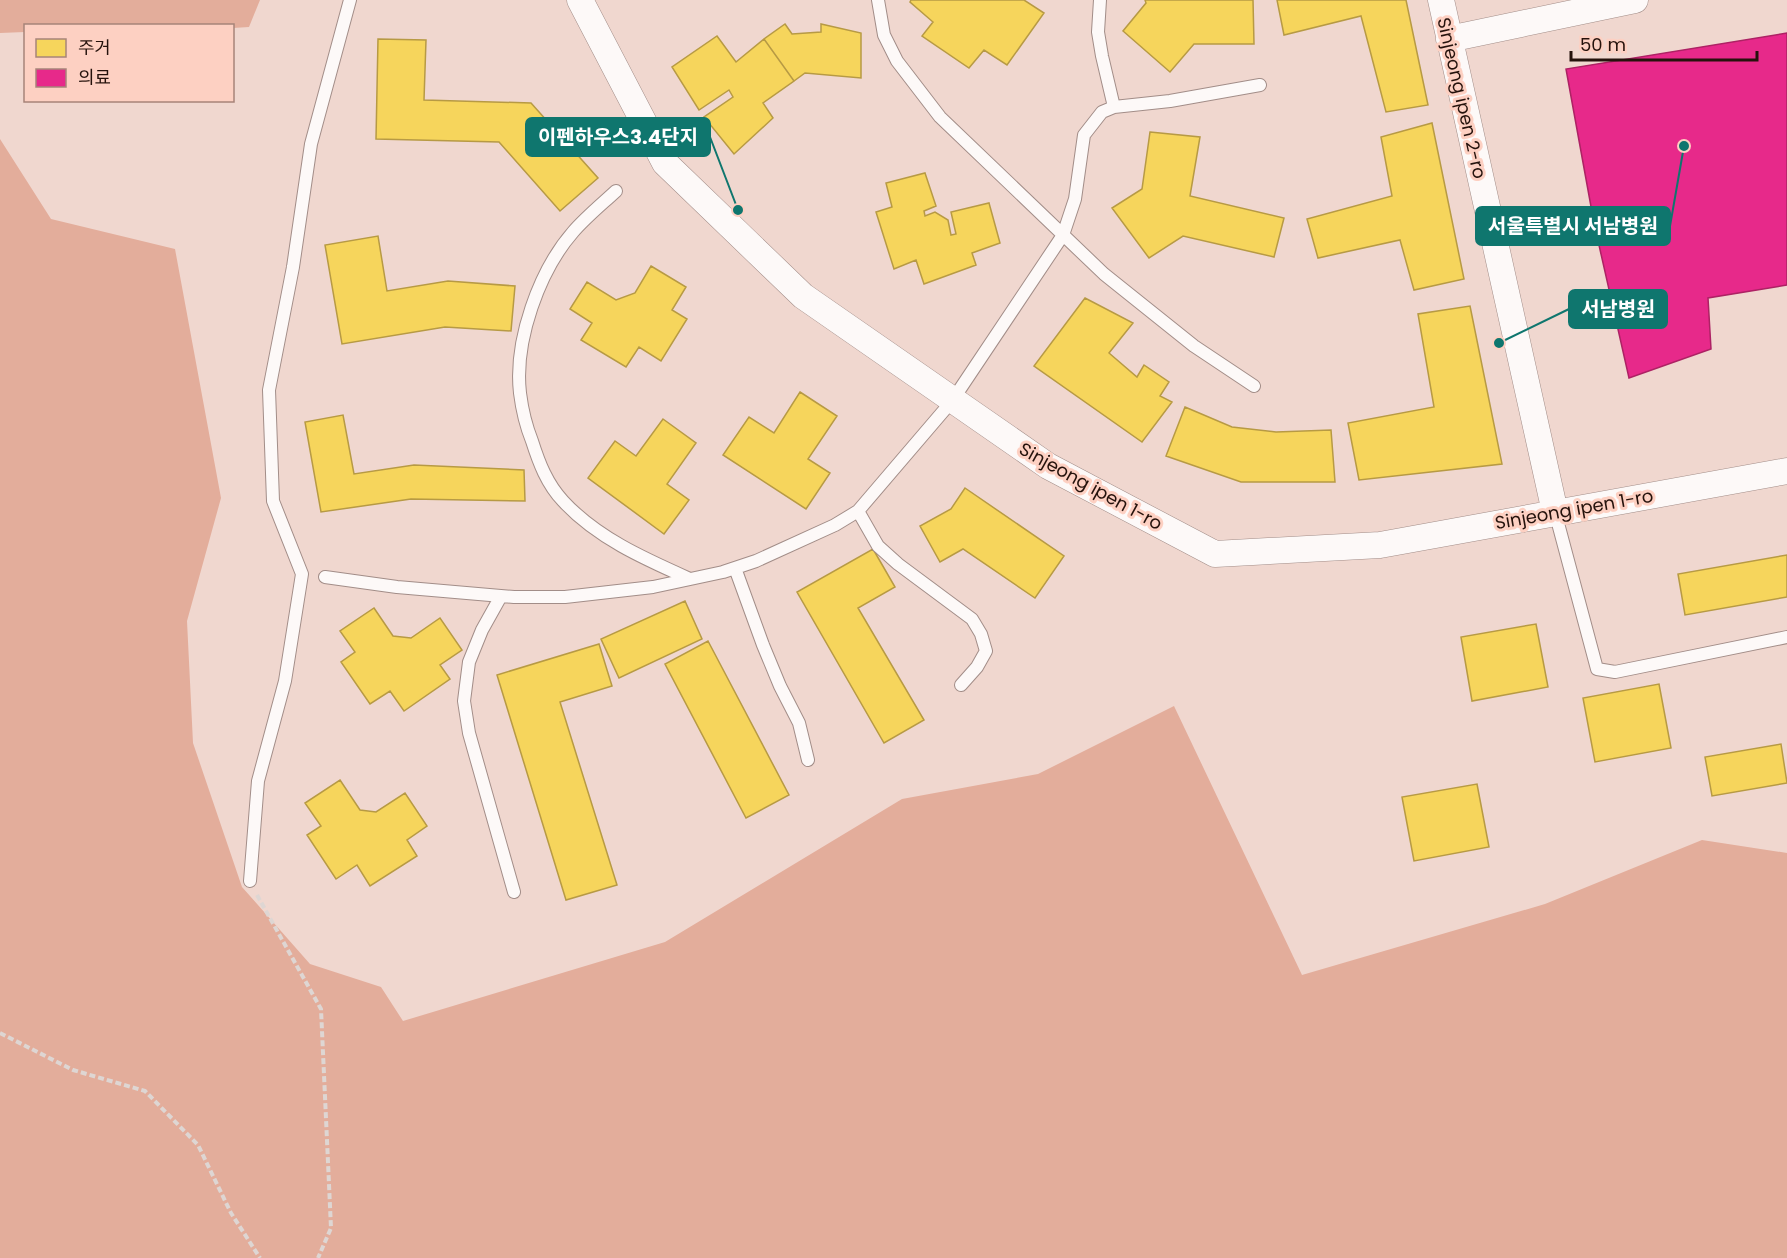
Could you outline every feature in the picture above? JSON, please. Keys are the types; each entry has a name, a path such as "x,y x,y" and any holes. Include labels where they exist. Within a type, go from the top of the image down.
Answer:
{"street":[{"name":"Sinjeong ipen 1-ro","path":"580,0 664,163 803,296 1048,466 1215,554 1380,544 1787,471"},
{"name":"Sinjeong ipen 2-ro","path":"1440,0 1555,512"},
{"path":"1449,39 1604,3 1635,0"}],"lane":[{"path":"250,881 258,782 285,681 302,574 273,501 269,390 293,267 310,144 350,0"},
{"path":"878,0 884,35 897,61 940,117 1104,274 1194,346 1254,386"},
{"path":"1100,0 1098,32 1114,107"},
{"path":"325,577 397,587 501,596 564,597 652,587 735,568 793,546 835,525 858,511 952,401 1063,235 1075,199 1084,135 1102,112 1114,107 1170,101 1260,85"},
{"path":"616,191 573,232 547,273 532,305 525,332 521,352 520,392 528,431 541,469 561,499 588,524 631,552 690,579"},
{"path":"858,511 878,546 898,564 972,619 981,634 986,651 977,667 961,685"},
{"path":"1555,512 1597,669 1615,672 1787,637"},
{"path":"735,568 763,645 799,723 808,760"},
{"path":"501,596 482,630 469,662 464,701 469,733 514,892"}],"path":[{"path":"250,881 321,1009 331,1228 318,1258"},
{"path":"0,1033 73,1070 145,1091 198,1145 231,1213 260,1258"}],"shaded area":[{"path":"0,0 260,0 249,27 234,28 234,24 24,24 24,32 0,33"},
{"path":"0,139 51,219 175,249 221,498 187,621 193,743 242,887 310,964 381,987 403,1021 665,942 902,799 1038,774 1174,706 1302,975 1545,904 1702,840 1787,853 1787,1258 0,1258"}],"building: 주거":[{"path":"911,0 1024,0 1044,13 1007,65 984,50 969,68 922,36 933,22 910,2"},
{"path":"1145,0 1253,0 1254,44 1194,44 1170,72 1123,31 1146,3"},
{"path":"1277,0 1406,0 1428,105 1386,112 1361,16 1284,35"},
{"path":"785,24 792,34 821,32 821,24 861,33 861,78 805,73 794,81 764,39"},
{"path":"717,36 736,62 764,39 794,81 763,103 773,118 734,154 704,117 733,97 729,90 699,110 672,67"},
{"path":"378,39 426,40 424,100 531,103 598,178 560,211 499,142 376,139"},
{"path":"1432,123 1464,279 1414,290 1400,240 1318,258 1307,219 1392,196 1381,137"},
{"path":"1150,132 1200,137 1190,196 1284,218 1274,257 1183,236 1149,258 1112,208 1142,189"},
{"path":"925,173 936,206 924,211 925,216 935,212 948,220 951,235 956,234 951,212 989,203 1000,243 972,253 976,265 924,284 916,260 894,269 876,212 892,207 886,183"},
{"path":"378,236 387,291 448,281 515,286 511,331 445,327 342,344 325,245"},
{"path":"651,266 686,287 672,310 687,319 661,361 639,347 626,367 581,340 592,323 570,309 587,282 616,300 635,293"},
{"path":"1085,298 1133,323 1109,353 1137,377 1144,365 1169,382 1160,396 1172,402 1142,442 1034,366"},
{"path":"1470,306 1502,464 1359,480 1348,423 1434,407 1418,314"},
{"path":"800,392 837,416 808,459 830,473 806,509 723,455 749,417 774,433"},
{"path":"1185,407 1232,427 1276,432 1331,430 1335,482 1241,482 1166,456"},
{"path":"343,415 354,474 414,465 524,470 525,501 411,499 321,512 305,422"},
{"path":"663,419 696,443 667,484 689,500 664,534 588,478 615,441 636,456"},
{"path":"965,488 1064,556 1035,598 963,549 940,562 920,526 951,509"},
{"path":"873,549 895,587 858,608 924,720 884,743 797,592"},
{"path":"1787,555 1787,597 1685,615 1678,574"},
{"path":"685,601 702,639 619,678 601,639"},
{"path":"374,608 393,636 411,638 440,618 462,650 440,665 450,679 404,711 390,691 370,704 341,662 355,652 340,631"},
{"path":"1536,624 1548,687 1472,701 1461,637"},
{"path":"708,641 789,795 746,818 665,664"},
{"path":"599,644 612,686 560,702 617,885 566,900 497,675"},
{"path":"1659,684 1671,748 1595,762 1583,698"},
{"path":"1781,744 1787,783 1712,796 1705,757"},
{"path":"340,780 360,810 376,812 405,793 427,826 407,840 417,856 370,886 357,865 336,879 307,835 321,826 305,803"},
{"path":"1477,784 1489,847 1414,861 1402,797"}],"building: 의료":[{"path":"1787,33 1787,285 1708,298 1711,349 1629,378 1594,223 1566,69"}],"place":[{"name":"서울특별시 서남병원","path":"1684,146"},
{"name":"이펜하우스3.4단지","path":"738,210"},
{"name":"서남병원","path":"1499,343"}]}
